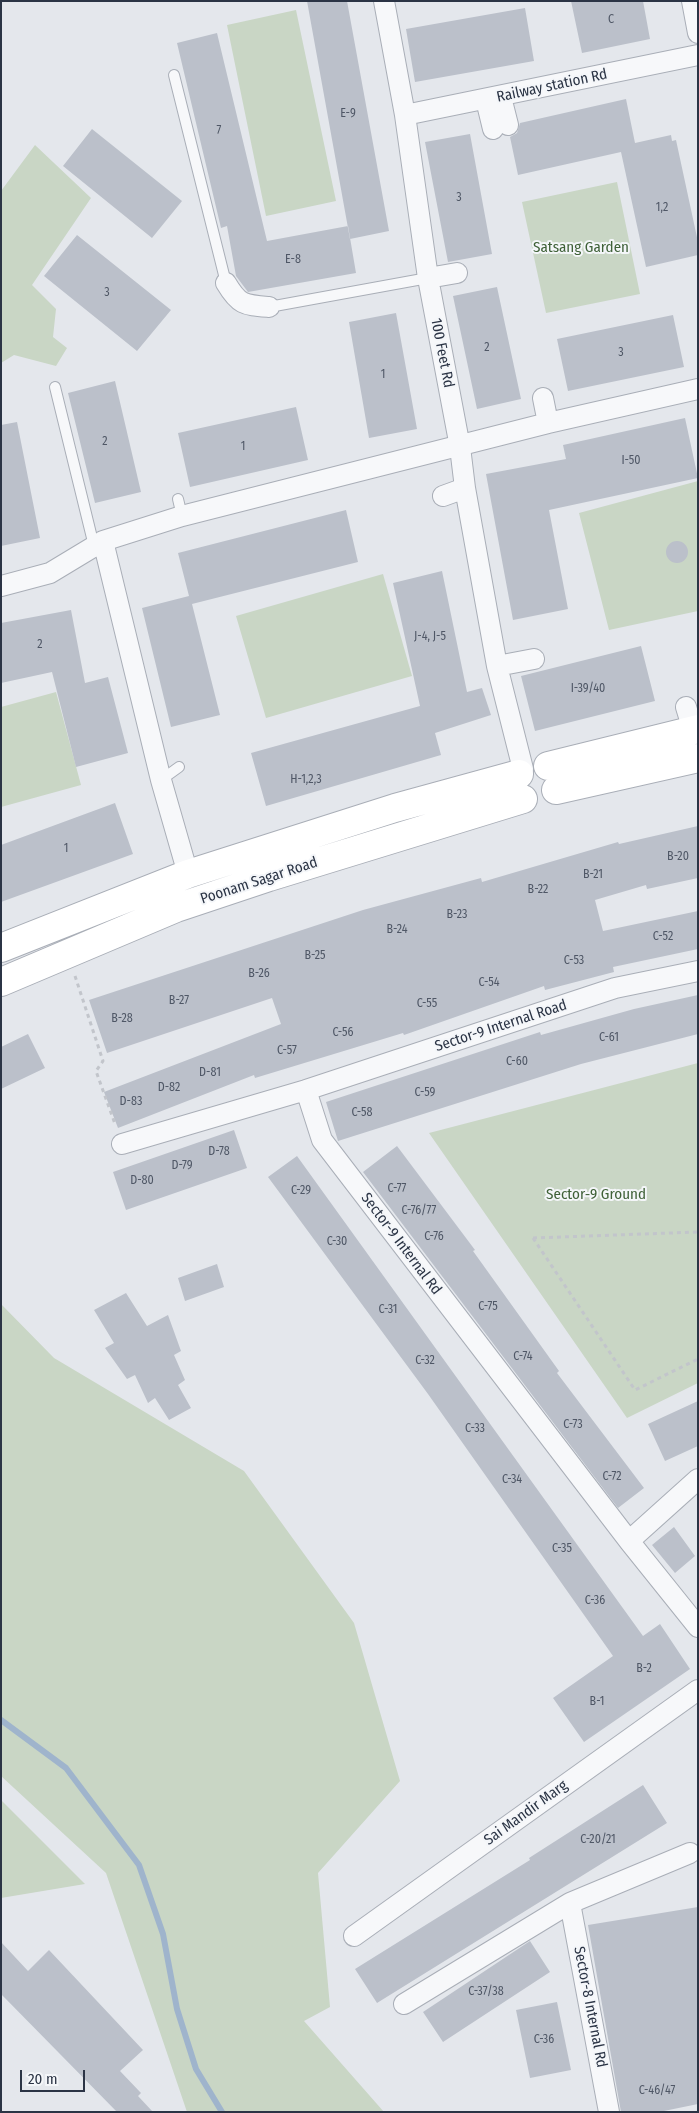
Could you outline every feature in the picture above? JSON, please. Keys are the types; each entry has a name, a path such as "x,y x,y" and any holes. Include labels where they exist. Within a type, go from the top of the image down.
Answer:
{"main road":[{"name":"Poonam Sagar Road","path":"1,982 65,953 176,908 260,880 692,722"},
{"name":"Poonam Sagar Road","path":"1,948 188,874 395,808 534,780 698,758"}],"street":[{"name":"100 Feet Rd","path":"384,1 405,115 428,278 460,447 465,488 497,666 507,704 534,780"},
{"path":"692,1 698,33"},
{"name":"Railway station Rd","path":"405,115 660,70 698,55"},
{"path":"494,99 500,127"},
{"path":"428,278 457,273"},
{"path":"226,283 235,298 245,306 269,307"},
{"path":"1,586 50,573 99,543 180,507 460,447 548,423 698,389"},
{"path":"543,398 548,423"},
{"path":"443,496 465,488"},
{"path":"99,543 161,780 188,874"},
{"path":"497,666 534,659"},
{"name":"Sector-9 Internal Road","path":"306,1090 615,988 698,971"},
{"path":"122,1144 306,1090"},
{"name":"Sector-9 Internal Rd","path":"306,1090 322,1140 629,1541 698,1627"},
{"path":"629,1541 698,1479"},
{"name":"Sai Mandir Marg","path":"354,1936 698,1690"},
{"path":"404,2004 570,1903 690,1853"},
{"name":"Sector-8 Internal Rd","path":"570,1903 609,2112"}],"lane":[{"path":"174,75 226,283"},
{"path":"269,307 428,278"},
{"path":"55,387 99,543"},
{"path":"161,780 178,767"}],"path":[{"path":"65,953 104,1060 96,1071 122,1144"},
{"path":"698,1232 533,1238 635,1390 698,1359"}],"green space":[{"path":"296,10 336,201 266,216 227,25"},
{"path":"35,145 91,198 32,285 56,309 53,337 67,348 56,366 14,355 1,363 1,191"},
{"name":"Satsang Garden","path":"617,182 640,294 546,313 522,202"},
{"path":"698,481 698,611 609,630 579,513"},
{"path":"383,574 412,676 266,718 236,616"},
{"path":"56,692 81,785 1,807 1,707"},
{"name":"Sector-9 Ground","path":"698,1063 698,1383 627,1418 429,1133"},
{"path":"1,1304 54,1358 244,1471 354,1623 400,1781 318,1873 330,2007 304,2021 384,2112 187,2112 106,1873 1,1776"},
{"path":"1,1800 85,1884 1,1898"}],"building":[{"path":"307,1 347,1 389,231 350,239"},
{"path":"571,1 643,1 650,39 582,53"},
{"path":"525,8 534,61 415,82 406,29"},
{"path":"217,33 267,241 348,226 356,273 248,292 236,276 227,226 221,228 177,43"},
{"path":"626,99 635,143 671,135 672,141 676,140 698,242 698,255 646,267 621,152 518,175 510,137 517,133 520,123"},
{"path":"92,129 182,201 152,238 63,166"},
{"path":"470,134 492,254 448,262 425,142"},
{"path":"77,235 171,310 137,351 44,276"},
{"path":"497,287 521,399 477,409 453,296"},
{"path":"396,313 417,429 369,438 349,322"},
{"path":"673,315 684,367 568,391 557,339"},
{"path":"115,381 141,492 95,503 68,393"},
{"path":"296,407 308,460 190,487 178,433"},
{"path":"685,418 698,478 549,510 568,609 513,620 486,474 566,459 563,445"},
{"path":"17,422 40,538 1,546 1,425"},
{"path":"346,510 358,562 192,604 220,715 171,727 142,608 189,596 178,553"},
{"path":"677,541 685,544 688,552 685,560 677,563 669,560 666,552 669,544"},
{"path":"442,571 467,692 482,688 491,715 435,733 441,755 266,806 251,753 420,706 393,583"},
{"path":"71,610 85,683 108,677 128,753 76,767 52,672 1,683 1,623"},
{"path":"641,646 655,701 535,731 521,676"},
{"path":"115,803 133,854 1,902 1,845"},
{"path":"698,826 698,878 647,889 646,885 595,900 603,931 698,911 698,949 613,967 614,972 545,990 544,986 404,1035 403,1033 255,1078 254,1075 118,1128 104,1092 281,1024 272,998 107,1053 89,1000 363,910 481,878 482,882 618,842 619,844"},
{"path":"698,995 698,1034 581,1064 338,1141 326,1102 540,1032 541,1035 634,1009"},
{"path":"28,1034 45,1068 1,1089 1,1047"},
{"path":"234,1130 247,1168 126,1210 113,1172"},
{"path":"397,1146 475,1250 473,1251 559,1371 557,1373 644,1488 618,1508 363,1172"},
{"path":"297,1156 643,1636 660,1624 690,1669 584,1742 553,1698 613,1656 428,1394 268,1177"},
{"path":"217,1264 224,1287 185,1301 178,1278"},
{"path":"126,1293 147,1326 168,1315 181,1351 174,1355 185,1380 178,1385 191,1408 169,1420 155,1398 148,1403 135,1375 127,1379 105,1348 114,1343 94,1310"},
{"path":"698,1401 698,1446 665,1461 648,1424"},
{"path":"674,1527 695,1556 675,1573 652,1545"},
{"path":"643,1785 667,1823 377,2003 355,1969 530,1860 529,1858"},
{"path":"698,1907 698,2104 659,2112 621,2112 588,1925"},
{"path":"530,1941 550,1972 443,2042 423,2012"},
{"path":"1,1942 28,1971 49,1950 143,2050 120,2071 141,2093 138,2096 153,2112 117,2112 1,1994"},
{"path":"557,2002 571,2070 530,2078 516,2010"}],"waterway":[{"path":"1,1720 66,1768 139,1865 163,1934 177,2009 196,2069 222,2112"}]}
